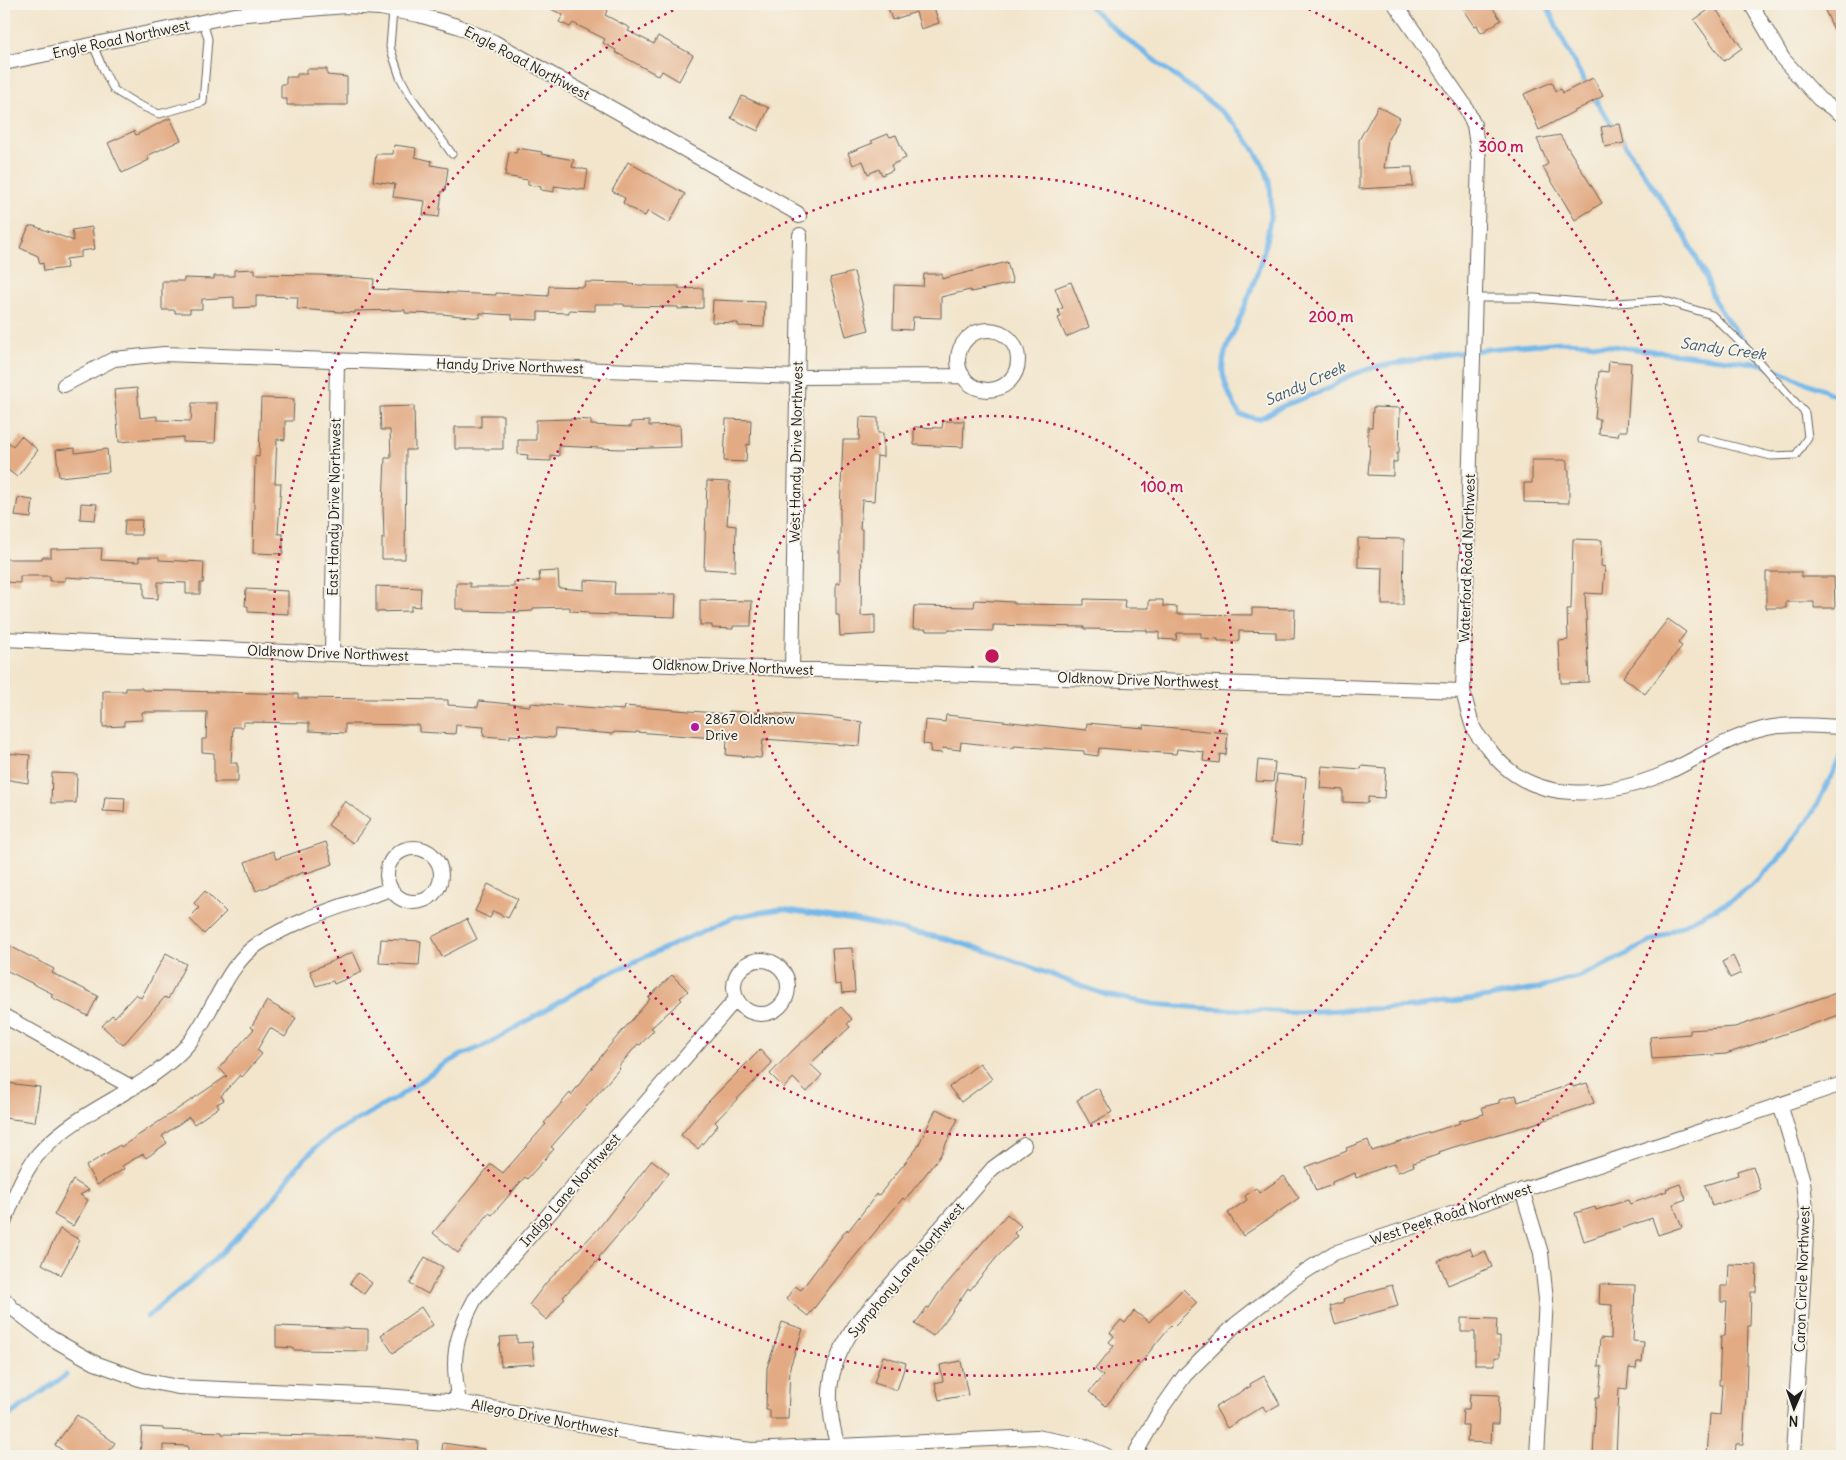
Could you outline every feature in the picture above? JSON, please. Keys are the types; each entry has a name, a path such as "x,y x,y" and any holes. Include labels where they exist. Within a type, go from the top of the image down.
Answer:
{"street":[{"name":"Waterford Road Northwest","path":"1395,4 1464,104 1474,125 1479,159 1463,691 1474,729 1497,761 1530,784 1571,794 1601,792 1625,787 1666,772 1733,738 1761,729 1790,725 1842,727"},
{"path":"1750,4 1783,59 1818,99 1842,115"},
{"name":"Engle Road Northwest","path":"4,64 236,16 346,6 419,15 457,26 494,42 797,213 798,216"},
{"name":"West Handy Drive Northwest","path":"792,669 800,235"},
{"path":"982,331 991,331 1008,339 1014,346 1017,366 1014,376 1007,383 998,388 988,390 969,384 963,376 959,368 958,358 960,349 973,335 982,331"},
{"name":"Handy Drive Northwest","path":"64,385 114,359 164,354 798,377 963,376"},
{"name":"East Handy Drive Northwest","path":"332,654 337,360"},
{"name":"Oldknow Drive Northwest","path":"4,639 332,654 1463,691"},
{"path":"4,1223 22,1178 41,1151 70,1125 133,1088 165,1066 188,1044 207,1018 232,971 256,946 287,928 391,889"},
{"name":"Indigo Lane Northwest","path":"460,1402 454,1376 455,1350 462,1322 475,1299 736,1000"},
{"path":"4,1016 133,1088"},
{"name":"West Peek Road Northwest","path":"1134,1456 1158,1412 1185,1375 1236,1324 1295,1278 1334,1253 1842,1084"},
{"name":"Caron Circle Northwest","path":"1780,1104 1803,1181 1807,1219 1793,1456"},
{"name":"Symphony Lane Northwest","path":"838,1446 831,1422 829,1397 832,1372 843,1344 857,1323 993,1168 1024,1145"},
{"path":"1522,1190 1540,1253 1546,1299 1537,1456"},
{"name":"Allegro Drive Northwest","path":"4,1299 12,1308 51,1338 95,1363 142,1380 178,1387 386,1396 460,1402 640,1435 750,1450 1036,1437 1084,1446 1107,1456"}],"lane":[{"path":"393,11 390,47 400,78 452,154"},
{"path":"93,45 114,90 137,104 160,114 204,102 208,38 203,22"},
{"path":"1475,298 1535,298 1603,304 1662,300 1712,315 1805,413 1808,437 1796,455 1771,456 1700,438"}],"building":[{"path":"541,4 597,4 608,9 605,15 630,28 628,31 654,44 658,36 693,55 679,81 662,71 659,76 615,52 616,50 603,43 605,39 573,23 570,27 559,22 563,15"},
{"path":"887,4 933,4 939,23 921,29 916,12 892,20"},
{"path":"1460,4 1490,4 1501,20 1481,33"},
{"path":"1822,4 1842,4 1842,47"},
{"path":"1714,6 1742,48 1724,61 1694,20"},
{"path":"307,69 327,69 327,75 347,77 347,105 287,105 287,99 281,99 281,84 286,84 286,77 297,77 297,74 307,74"},
{"path":"1593,78 1603,96 1539,130 1524,94 1552,82 1556,91 1561,89 1563,93"},
{"path":"742,96 769,108 758,131 731,118"},
{"path":"1378,106 1400,118 1388,139 1384,168 1412,167 1413,186 1359,189 1359,140"},
{"path":"170,118 181,140 147,156 149,160 122,173 108,143 134,131 136,135"},
{"path":"1620,124 1624,143 1605,147 1601,127"},
{"path":"888,134 890,137 896,135 906,158 891,165 893,170 882,175 879,169 868,174 863,161 853,165 848,153 873,143 871,141"},
{"path":"1560,135 1602,203 1575,220 1543,167 1548,164 1537,139"},
{"path":"394,145 416,148 415,157 432,161 431,165 448,168 445,191 442,191 439,217 423,215 425,201 393,197 395,184 373,181 376,154 393,154"},
{"path":"517,148 574,160 572,167 588,170 585,190 554,186 554,192 541,190 541,187 528,185 528,180 505,176 509,152 516,153"},
{"path":"628,162 685,194 669,223 648,211 645,216 632,209 623,203 625,198 612,191"},
{"path":"29,226 34,226 74,241 72,230 92,227 95,249 81,251 81,257 66,259 67,268 44,271 43,263 40,264 38,256 20,248"},
{"path":"1007,262 1013,283 941,297 941,318 913,317 912,330 893,329 894,285 923,286 924,274 942,274 942,279"},
{"path":"255,269 255,274 320,275 374,279 373,289 496,295 496,293 548,296 549,286 584,287 585,282 679,286 679,289 703,288 703,308 678,309 678,307 595,304 595,311 569,310 569,313 538,312 538,320 512,319 512,315 480,313 480,318 405,313 405,310 355,311 355,313 297,309 298,297 256,296 256,307 234,308 234,297 202,299 202,309 190,309 190,313 175,313 175,310 162,310 162,281 184,281 184,278 214,279 214,276 234,276 234,270"},
{"path":"854,272 869,330 846,336 830,278"},
{"path":"1071,282 1089,327 1066,337 1058,318 1061,317 1058,310 1063,308 1055,288"},
{"path":"713,300 765,302 764,327 712,322"},
{"path":"1609,361 1631,363 1627,431 1619,431 1618,436 1599,434 1600,419 1595,419 1599,371 1608,372"},
{"path":"137,388 140,418 157,416 157,420 191,421 192,403 217,403 215,443 183,442 183,437 119,442 114,390"},
{"path":"261,398 294,399 293,421 285,421 285,440 277,439 275,483 281,483 278,534 283,534 283,554 253,553 255,456 259,457"},
{"path":"414,406 415,450 406,450 405,559 382,559 385,458 391,458 390,430 381,430 380,407"},
{"path":"1373,407 1400,408 1399,453 1397,453 1397,462 1393,462 1393,476 1368,475 1370,445 1368,445 1368,427 1372,427"},
{"path":"481,415 503,415 503,449 455,449 455,427 481,427"},
{"path":"860,417 878,418 878,433 883,433 883,457 877,456 874,501 862,500 860,529 862,529 861,616 875,615 875,634 840,636 839,615 836,615 836,583 840,583 843,440 859,440"},
{"path":"726,419 751,420 750,445 747,444 746,462 724,461"},
{"path":"536,420 591,420 591,425 631,427 631,422 649,421 649,426 680,425 681,447 620,449 559,446 559,456 551,455 551,461 527,460 528,455 518,454 518,440 536,440"},
{"path":"943,421 964,421 963,447 914,445 914,427 942,428"},
{"path":"21,436 38,450 17,477 4,467 4,438 13,446"},
{"path":"75,448 75,453 107,449 109,472 59,477 56,450"},
{"path":"1532,460 1567,460 1567,470 1569,470 1569,503 1524,502 1524,483 1532,483"},
{"path":"707,481 730,482 727,525 736,526 735,571 704,569"},
{"path":"18,498 33,500 31,518 15,516"},
{"path":"81,503 97,504 95,520 80,519"},
{"path":"125,520 142,520 141,535 124,535"},
{"path":"1358,538 1404,539 1403,605 1382,605 1383,568 1358,567"},
{"path":"1573,539 1602,540 1601,566 1605,567 1603,594 1585,593 1589,682 1561,683 1559,641 1568,640 1567,609 1571,609"},
{"path":"102,548 101,560 139,562 139,557 159,557 159,560 204,562 203,583 200,583 200,594 186,594 186,583 158,582 158,599 144,598 144,582 65,577 65,581 50,581 50,576 20,576 20,583 4,582 4,559 42,559 42,557 51,557 51,549"},
{"path":"558,571 559,588 584,590 584,580 615,582 614,594 676,594 675,617 588,614 588,612 570,611 570,607 533,608 533,611 515,612 464,611 464,609 456,609 456,583 470,583 470,587 514,587 514,582 540,581 539,572"},
{"path":"1766,572 1801,572 1801,577 1834,577 1835,608 1814,608 1814,602 1786,602 1786,608 1766,608"},
{"path":"376,586 421,588 420,607 411,606 411,611 376,612"},
{"path":"246,589 288,591 288,614 248,612 248,606 245,606"},
{"path":"1084,599 1125,600 1124,608 1149,608 1149,600 1163,600 1163,606 1177,607 1177,614 1252,615 1252,608 1295,609 1294,639 1276,639 1276,632 1239,631 1239,641 1218,641 1218,639 1201,638 1201,633 1177,633 1176,640 1159,639 1159,632 1147,632 1147,630 1084,629 1084,627 993,625 993,631 926,631 926,629 913,629 914,606 974,607 975,600 1014,602 1014,604 1084,605"},
{"path":"700,600 752,601 751,626 733,626 733,629 712,628 712,625 700,625"},
{"path":"1668,619 1686,632 1678,643 1682,646 1645,694 1623,677"},
{"path":"126,688 298,694 298,698 448,700 448,705 478,707 479,701 530,706 530,703 623,710 624,706 729,714 729,711 828,717 862,722 860,746 763,739 761,758 726,755 727,739 636,732 614,732 613,734 555,729 554,738 510,735 510,738 483,736 484,727 456,725 455,734 419,732 419,725 345,724 345,733 309,731 309,723 243,722 243,727 233,727 231,763 237,763 238,782 214,782 214,753 202,752 202,739 206,739 207,712 142,712 142,720 124,721 124,726 103,727 103,691 126,691"},
{"path":"946,715 1086,730 1087,723 1144,728 1144,725 1228,733 1226,755 1220,754 1219,763 1203,761 1204,752 1177,749 1176,754 1099,748 1098,756 1084,754 1084,751 1014,746 1014,748 961,742 960,750 943,748 942,753 930,752 931,745 923,744 925,720 945,722"},
{"path":"4,753 30,755 28,783 4,779"},
{"path":"1258,760 1275,762 1273,782 1256,781"},
{"path":"1322,766 1361,769 1362,766 1386,768 1384,798 1368,797 1368,803 1343,802 1343,790 1320,788"},
{"path":"52,773 77,774 76,803 51,803"},
{"path":"1277,774 1306,777 1301,845 1271,842"},
{"path":"105,797 125,798 124,812 103,811"},
{"path":"345,801 370,820 353,843 328,825"},
{"path":"326,842 333,864 304,874 304,872 256,891 245,862 273,851 276,859"},
{"path":"488,884 518,899 508,918 493,911 490,918 475,911"},
{"path":"205,891 226,912 204,934 189,918 199,908 194,903"},
{"path":"467,919 477,939 442,957 432,937"},
{"path":"381,939 421,941 419,965 379,963"},
{"path":"4,943 54,969 52,973 98,996 88,1016 51,997 53,994 4,969"},
{"path":"852,948 855,992 842,993 841,984 835,985 832,949"},
{"path":"353,952 362,972 334,984 333,981 316,986 310,971"},
{"path":"166,953 186,964 168,999 165,997 123,1045 102,1026 112,1015 115,1017 136,994 141,998"},
{"path":"1733,956 1741,973 1730,978 1722,962"},
{"path":"672,975 688,991 680,998 682,1000 651,1028 654,1030 640,1045 638,1044 618,1067 620,1068 551,1147 554,1149 527,1179 525,1177 492,1215 489,1213 458,1253 433,1233 491,1164 503,1173 546,1124 544,1123 570,1093 571,1095 610,1045 650,999 648,998"},
{"path":"1842,991 1842,1014 1726,1054 1652,1059 1650,1037 1690,1034 1690,1030 1735,1027"},
{"path":"267,1001 296,1018 285,1037 270,1028 257,1050 262,1054 242,1077 240,1075 221,1096 224,1100 217,1104 219,1107 194,1124 189,1117 162,1136 167,1143 146,1158 143,1154 122,1166 124,1169 97,1185 86,1166 120,1145 121,1147 227,1076 219,1068 254,1029 251,1027"},
{"path":"841,1007 852,1019 847,1024 850,1027 810,1064 822,1075 807,1092 793,1078 784,1088 770,1074 794,1049"},
{"path":"760,1050 772,1063 715,1122 718,1125 698,1149 681,1135 706,1104"},
{"path":"980,1063 992,1079 961,1102 949,1087"},
{"path":"6,1083 40,1087 35,1122 4,1118"},
{"path":"1587,1083 1594,1103 1533,1124 1439,1152 1440,1154 1413,1163 1414,1166 1398,1172 1395,1163 1356,1178 1355,1173 1316,1191 1306,1167 1347,1151 1346,1148 1368,1140 1372,1151 1460,1123 1459,1121 1484,1114 1482,1107 1499,1103 1499,1100 1516,1095 1518,1102 1572,1084 1573,1087"},
{"path":"1098,1088 1112,1112 1090,1124 1077,1100"},
{"path":"936,1109 958,1119 940,1156 905,1200 903,1198 808,1316 786,1299 795,1286 801,1290 847,1229 848,1231 917,1148"},
{"path":"652,1160 669,1173 600,1258 563,1297 565,1298 547,1320 529,1305 546,1283 598,1229"},
{"path":"1753,1166 1761,1190 1712,1206 1705,1185 1738,1175 1737,1171"},
{"path":"1284,1176 1299,1198 1243,1236 1228,1213 1247,1200 1245,1196 1256,1188 1259,1193"},
{"path":"73,1180 89,1190 80,1195 88,1200 73,1226 54,1215"},
{"path":"1680,1184 1686,1199 1673,1204 1682,1227 1658,1235 1652,1218 1584,1241 1575,1213 1595,1207 1596,1210 1628,1200 1630,1204 1667,1191 1666,1189"},
{"path":"1007,1214 1021,1226 1014,1233 1017,1236 970,1290 968,1288 933,1336 915,1324 927,1307 929,1308 939,1293"},
{"path":"60,1229 80,1240 61,1275 42,1264"},
{"path":"1470,1248 1473,1256 1485,1251 1492,1267 1448,1285 1438,1261"},
{"path":"425,1257 443,1267 428,1294 410,1284"},
{"path":"1729,1264 1757,1265 1756,1292 1751,1292 1750,1326 1748,1326 1743,1444 1736,1444 1735,1456 1707,1456 1710,1414 1720,1415 1722,1385 1719,1385 1721,1336 1725,1336 1727,1302 1721,1302 1721,1286 1728,1286"},
{"path":"358,1273 372,1283 364,1294 350,1283"},
{"path":"1600,1284 1635,1285 1633,1341 1644,1342 1642,1362 1637,1362 1636,1369 1629,1368 1627,1389 1619,1388 1616,1456 1593,1456 1596,1398 1599,1398 1602,1367 1598,1366 1600,1338 1611,1339 1612,1305 1599,1304"},
{"path":"1392,1285 1398,1306 1335,1324 1330,1306 1344,1302 1343,1299"},
{"path":"1183,1289 1197,1303 1173,1327 1171,1325 1106,1406 1089,1392 1103,1376 1095,1369 1114,1346 1109,1342 1114,1336 1110,1333 1121,1320 1125,1323 1134,1311 1149,1322"},
{"path":"421,1307 433,1325 393,1353 381,1335"},
{"path":"1461,1318 1497,1319 1496,1337 1500,1337 1500,1357 1495,1357 1495,1365 1475,1365 1475,1332 1461,1332"},
{"path":"782,1322 803,1329 790,1367 788,1419 770,1419 770,1410 766,1410 767,1368"},
{"path":"276,1326 368,1329 368,1351 293,1350 293,1348 276,1347"},
{"path":"517,1336 517,1343 532,1342 534,1364 501,1366 500,1337"},
{"path":"883,1356 906,1363 897,1390 874,1383"},
{"path":"961,1361 968,1395 939,1400 935,1383 943,1381 940,1365"},
{"path":"1264,1376 1280,1404 1266,1412 1263,1406 1227,1428 1215,1407 1251,1386 1250,1384"},
{"path":"1470,1394 1499,1395 1498,1424 1492,1424 1491,1443 1467,1442 1468,1425 1462,1425 1463,1409 1469,1409"},
{"path":"77,1415 115,1443 105,1456 70,1456 55,1445"},
{"path":"142,1427 163,1428 163,1430 222,1432 222,1434 369,1437 418,1441 417,1456 199,1456 199,1454 188,1453 188,1446 163,1445 163,1456 140,1456"},
{"path":"443,1443 484,1449 483,1456 441,1456"}],"waterway":[{"name":"Sandy Creek","path":"1087,4 1123,36 1213,104 1231,120 1262,163 1269,180 1271,201 1270,223 1265,245 1259,268 1223,361 1223,373 1226,384 1240,415 1259,419 1283,406 1328,389 1349,376 1371,368 1442,355 1561,342 1586,343 1762,364 1842,398"},
{"path":"1546,4 1588,88"},
{"path":"1592,95 1615,130"},
{"path":"1620,137 1684,234 1706,277 1714,300 1727,320 1753,352"},
{"path":"147,1317 202,1271 237,1237 270,1203 299,1164 334,1133 398,1097 457,1057 488,1044 603,976 734,917 781,909 853,920 947,939 993,953 1106,995 1153,1004 1296,1012 1416,1007 1488,997 1535,989 1581,976 1732,900 1751,886 1785,852 1813,812 1842,755"},
{"path":"4,1419 66,1375"}],"place":[{"name":"2867 Oldknow Drive","path":"695,727"}]}
